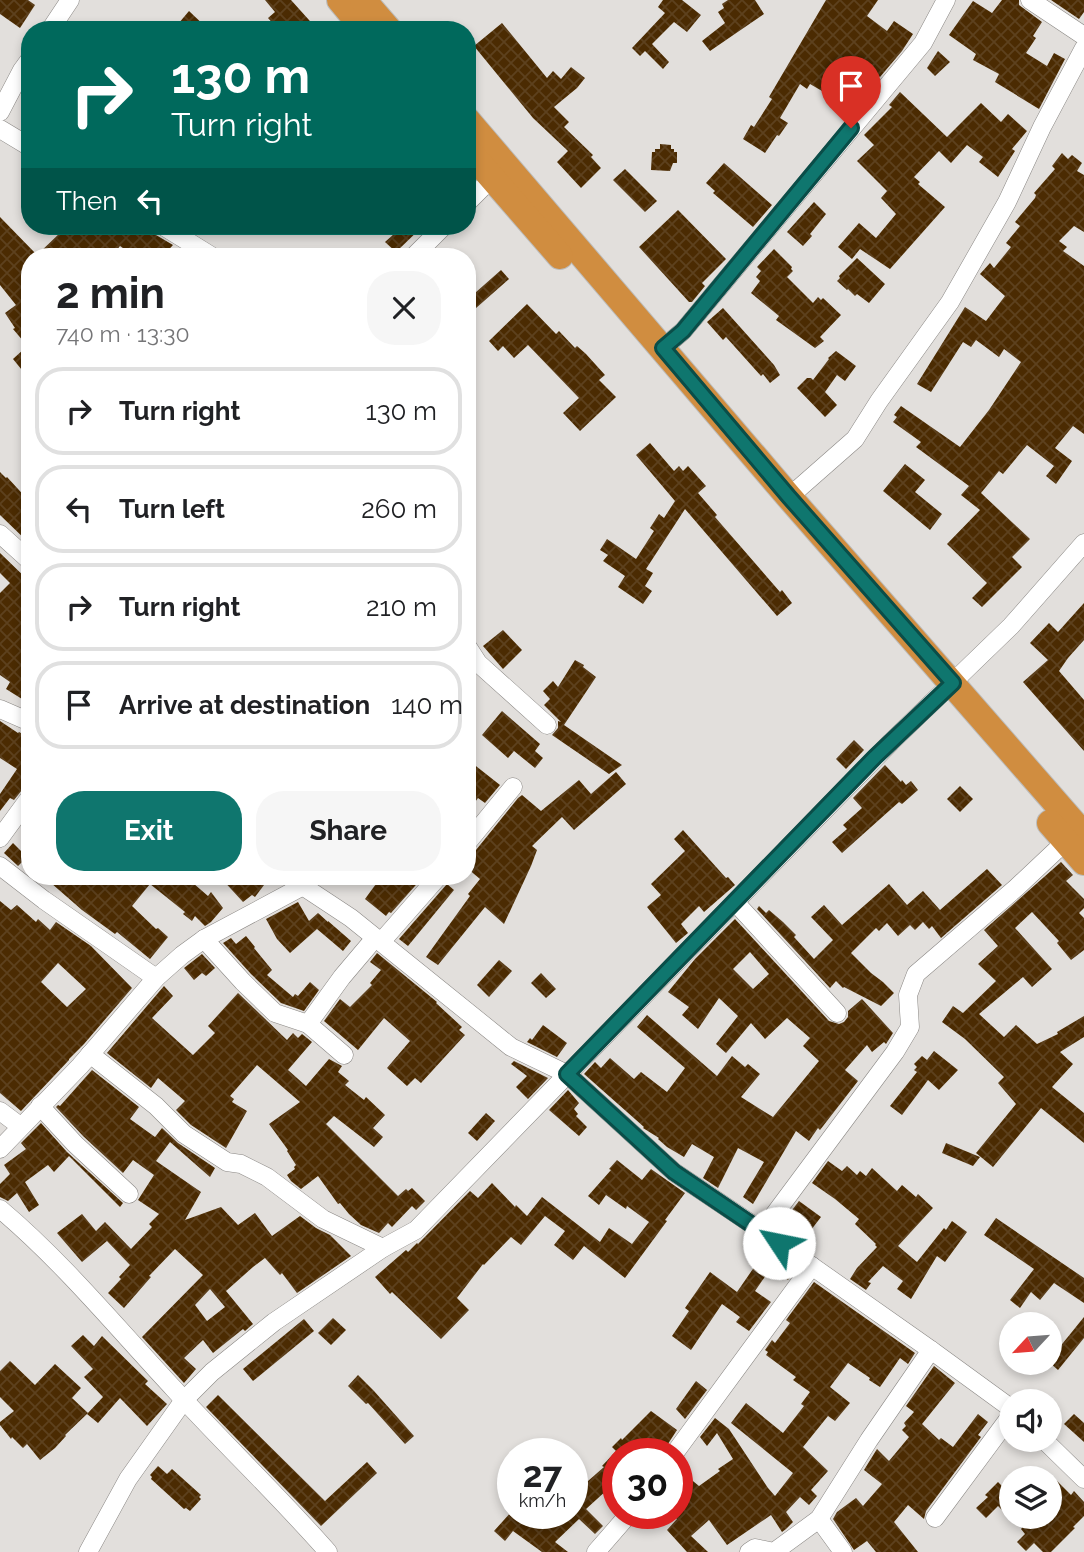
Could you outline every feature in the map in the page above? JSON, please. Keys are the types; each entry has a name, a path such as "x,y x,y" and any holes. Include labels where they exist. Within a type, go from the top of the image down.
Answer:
{"highway":[{"path":"340,0 358,21"},
{"path":"363,0 381,21"},
{"path":"476,130 789,497 947,690"},
{"path":"476,159 650,359 1078,832 1084,862"}],"street":[{"path":"663,348 683,331 923,43 946,0"},
{"path":"1030,0 1084,36"},
{"path":"56,21 68,1"},
{"path":"789,497 855,439 950,302 1007,202 1042,127 1084,48"},
{"path":"0,112 21,72"},
{"path":"0,129 21,142"},
{"path":"476,194 492,178"},
{"path":"178,235 198,248"},
{"path":"422,248 435,235"},
{"path":"0,534 21,553"},
{"path":"88,1552 128,1479 184,1400 212,1372 274,1322 383,1248 416,1230 891,742 1011,626 1084,543"},
{"path":"476,660 547,725"},
{"path":"0,709 21,719"},
{"path":"476,831 513,787"},
{"path":"0,838 21,809"},
{"path":"762,1231 895,1052 910,1027 908,995 916,974 1078,832"},
{"path":"0,866 21,882"},
{"path":"25,885 156,978"},
{"path":"0,1149 90,1054 156,978 182,954 290,885"},
{"path":"302,885 378,940 511,1047 567,1074 674,1172 931,1350 999,1402"},
{"path":"308,1024 342,977 430,885"},
{"path":"735,902 837,1013"},
{"path":"204,939 275,1013 308,1024 344,1055"},
{"path":"90,1054 156,1106 184,1134 227,1162 241,1164 268,1177 323,1219 383,1248"},
{"path":"40,1106 75,1144 129,1194"},
{"path":"0,1111 20,1126"},
{"path":"0,1209 30,1234 328,1552"},
{"path":"686,1438 812,1266"},
{"path":"749,1552 755,1548 775,1552 818,1519 931,1350"},
{"path":"935,1518 999,1430"},
{"path":"1056,1452 1084,1479"},
{"path":"818,1519 843,1552"},
{"path":"607,1548 619,1529"}],"building":[{"path":"0,0 28,0 35,5 25,21 21,21 20,28 0,14"},
{"path":"265,0 291,0 310,21 271,21 268,18 275,12"},
{"path":"663,0 682,0 701,15 687,32 674,22 652,44 669,62 663,69 645,51 640,56 632,48 665,13 658,7"},
{"path":"728,0 755,0 764,14 710,51 702,41 725,23 718,12"},
{"path":"826,0 878,0 867,16 887,31 894,21 913,34 880,77 862,63 852,78 836,68 822,91 810,84 807,89 800,84 780,118 788,123 765,153 743,139 772,99 769,97"},
{"path":"1002,0 1019,0 1019,5 1042,22 1026,53 1047,66 1054,53 1065,59 1039,109 995,82 999,74 973,60 976,54 949,35 973,1 992,13"},
{"path":"1051,0 1084,0 1084,12 1079,19"},
{"path":"189,11 200,21 181,21"},
{"path":"502,23 547,78 553,71 561,79 571,67 585,78 554,107 569,122 564,127 593,155 591,157 601,168 581,188 557,162 568,151 533,118 476,48 476,44"},
{"path":"938,51 950,62 935,76 927,68"},
{"path":"900,92 947,137 981,103 1001,122 1008,114 1027,131 1012,149 1015,151 998,177 979,162 983,157 967,145 951,163 939,151 914,177 920,182 918,184 945,207 890,269 860,249 852,259 838,247 859,223 876,238 896,214 881,198 887,191 857,161 874,145 864,135 892,107 889,105"},
{"path":"660,144 671,145 671,149 677,152 677,163 673,163 670,171 651,170 652,152 660,149"},
{"path":"1062,153 1068,159 1072,155 1082,163 1077,171 1084,175 1084,232 1074,226 1059,241 1067,247 1063,251 1084,266 1084,434 1073,426 1055,448 1072,461 1056,484 1046,476 1054,466 1027,445 1003,474 999,471 981,493 1030,539 1012,557 1022,567 982,607 972,598 987,583 947,544 980,510 961,495 969,486 916,447 921,442 893,422 897,417 894,415 901,406 960,447 1021,362 1004,349 999,357 976,340 971,347 963,342 931,392 917,384 965,307 986,321 1005,296 980,274 990,263 994,268 1011,247 1006,243 1020,226 1015,222 1035,198 1034,193 1055,169 1052,166"},
{"path":"724,163 772,205 753,227 713,193 715,191 706,183"},
{"path":"625,169 657,201 645,212 613,180"},
{"path":"814,202 826,214 803,246 787,232"},
{"path":"678,210 726,259 702,283 705,286 692,302 689,302 639,247"},
{"path":"0,217 30,248 21,248 21,338 5,313 16,305 0,285"},
{"path":"58,235 156,235 173,245 170,248 44,248"},
{"path":"393,235 414,235 400,248 392,248 385,242"},
{"path":"774,249 792,267 793,271 787,277 813,303 818,297 821,300 823,298 841,315 820,337 824,341 815,348 776,320 779,316 751,293 760,281 756,277 761,271 757,267"},
{"path":"857,258 885,284 869,303 857,294 855,296 837,281"},
{"path":"501,270 509,279 476,308 476,292"},
{"path":"527,304 556,334 559,331 575,348 577,346 586,354 605,375 599,380 616,397 580,431 563,413 579,398 528,345 514,358 503,346 498,351 489,341"},
{"path":"723,308 774,365 780,375 770,383 726,337 723,340 707,322"},
{"path":"836,351 856,366 845,381 837,375 825,392 837,405 825,417 797,388 807,378 813,380"},
{"path":"21,352 21,369 13,359"},
{"path":"650,443 674,471 679,466 683,471 688,466 706,486 698,493 717,515 715,517 792,603 777,616 685,509 646,569 653,573 645,586 652,591 643,604 618,587 625,576 603,561 608,555 600,550 607,539 636,559 654,531 650,528 659,514 664,518 675,501 636,455"},
{"path":"905,464 925,480 915,492 942,514 930,530 883,491"},
{"path":"0,472 21,492 21,535 0,515"},
{"path":"0,553 21,573 21,698 6,689 10,682 0,675 0,593 10,583 0,573"},
{"path":"1084,603 1084,640 1059,671 1084,700 1084,751 1023,682 1048,660 1030,643 1049,623 1058,632"},
{"path":"503,630 522,650 503,669 483,646"},
{"path":"575,660 596,677 564,725 622,765 609,774 552,735 558,728 558,721 561,722 544,705 550,699 543,691 553,681 558,687"},
{"path":"502,711 540,744 535,751 543,758 535,768 514,751 508,758 482,735"},
{"path":"0,721 21,733 21,791 14,800 10,798 0,811 0,794 17,769 0,758"},
{"path":"854,740 864,750 846,769 836,759"},
{"path":"885,765 901,782 902,780 906,785 911,781 918,790 902,804 899,802 842,853 832,842 847,829 843,825 862,808 853,798"},
{"path":"476,766 500,785 485,803 478,798 476,801"},
{"path":"616,772 626,784 574,830 562,817 532,846 537,850 504,924 485,907 438,965 426,957 480,879 476,876 476,850 518,798 522,795 541,811 579,780 591,794"},
{"path":"960,786 973,799 960,812 947,799"},
{"path":"683,830 735,885 704,912 699,906 681,924 688,933 676,943 647,907 661,895 651,884 685,851 674,839"},
{"path":"13,843 21,851 21,863 18,866 4,853"},
{"path":"1061,862 1073,875 1066,881 1084,899 1084,908 1079,913 1084,918 1084,950 1071,960 1057,943 1059,941 1032,912 1015,928 1052,969 1032,987 1023,977 979,1014 1004,1037 1016,1025 1037,1044 1058,1034 1057,1032 1084,1016 1084,1037 1060,1052 1073,1064 1052,1087 1084,1113 1084,1143 1041,1108 993,1167 976,1153 1016,1104 998,1083 1004,1077 965,1039 942,1022 953,1006 963,1013 996,981 978,964 998,946 984,930"},
{"path":"987,869 1002,885 941,938 932,926 929,929 923,922 915,930 910,925 898,936 887,923 879,931 876,928 851,953 894,993 881,1006 843,988 836,981 830,988 757,909 759,906 766,913 769,910 783,922 814,959 833,940 811,917 824,905 842,925 889,884 907,905 923,891 940,910"},
{"path":"53,885 149,885 132,906 168,937 150,959 117,932 115,934"},
{"path":"151,885 195,885 208,896 211,892 223,908 205,926 195,916 192,921 183,914 185,912"},
{"path":"227,885 264,885 255,897 252,895 243,902"},
{"path":"375,885 416,885 386,916 365,899"},
{"path":"446,885 454,890 408,946 399,939"},
{"path":"0,901 11,910 17,905 50,930 56,922 91,946 132,988 21,1111 0,1093","holes":["58,963 86,989 67,1007 41,982"]},
{"path":"298,902 309,921 318,913 351,941 343,951 317,929 290,953 277,939 266,919"},
{"path":"735,919 829,1021 839,1024 844,1022 848,1011 862,999 893,1033 886,1044 884,1042 872,1052 867,1045 845,1070 858,1081 809,1141 796,1131 753,1204 743,1197 764,1162 738,1148 718,1188 703,1178 714,1157 692,1144 684,1157 667,1147 584,1074 595,1062 601,1068 610,1058 634,1079 641,1072 667,1092 685,1068 637,1027 647,1015 717,1076 732,1056 745,1067 748,1064 760,1074 741,1097 773,1117 819,1061 803,1046 810,1038 787,1018 765,1039 751,1023 726,1053 716,1044 738,1016 719,998 698,1029 682,1015 689,1007 668,992 695,959","holes":["750,952 769,974 753,989 733,969"]},
{"path":"246,936 272,970 267,975 293,997 295,994 298,996 310,982 319,990 304,1011 281,1003 223,943 231,938 236,944"},
{"path":"377,953 437,1002 462,1027 459,1030 465,1035 421,1083 415,1078 407,1086 387,1068 410,1041 384,1018 358,1050 324,1021 340,999 350,1007 372,985 370,983 381,970 370,962"},
{"path":"202,954 215,968 206,976 202,973 194,980 184,968"},
{"path":"499,960 512,971 489,997 477,985"},
{"path":"541,973 556,989 546,998 531,983"},
{"path":"164,986 173,996 152,1018 193,1055 215,1033 208,1026 238,993 287,1040 293,1033 298,1038 302,1034 312,1042 288,1070 306,1086 329,1059 342,1066 338,1072 349,1081 345,1085 364,1100 366,1097 385,1115 373,1128 383,1137 374,1147 334,1116 326,1124 398,1196 406,1189 408,1191 412,1188 425,1201 416,1210 412,1206 392,1227 388,1223 379,1233 361,1225 338,1204 318,1176 301,1189 291,1181 287,1175 296,1165 269,1124 300,1102 257,1065 230,1096 234,1099 232,1102 247,1111 226,1148 191,1125 176,1110 185,1101 158,1078 151,1088 107,1053"},
{"path":"543,1025 567,1043 557,1057 527,1042 530,1038 532,1040"},
{"path":"934,1051 958,1070 939,1090 928,1080 902,1115 890,1106 917,1072 914,1070 917,1067 914,1064 922,1056 927,1060"},
{"path":"514,1061 548,1078 528,1099 516,1087 527,1076 511,1064"},
{"path":"92,1070 139,1107 130,1119 155,1137 162,1128 178,1143 215,1168 210,1177 170,1142 156,1161 201,1192 185,1220 221,1207 238,1225 255,1213 272,1236 300,1216 330,1235 351,1256 297,1293 282,1273 280,1275 265,1258 253,1267 226,1291 253,1324 213,1353 203,1340 184,1358 196,1369 184,1383 142,1337 203,1275 175,1249 124,1308 108,1293 130,1265 107,1241 82,1262 57,1233 82,1214 96,1231 105,1222 131,1249 152,1227 149,1224 159,1214 138,1200 154,1175 133,1160 123,1173 56,1107 60,1106","holes":["210,1289 225,1307 207,1321 195,1305"]},
{"path":"568,1090 579,1103 574,1109 578,1114 576,1116 587,1127 579,1136 549,1110"},
{"path":"486,1113 495,1121 477,1141 468,1133"},
{"path":"41,1123 67,1152 123,1203 120,1207 69,1156 54,1172 48,1165 25,1182 39,1205 29,1212 17,1193 8,1201 0,1197 0,1184 10,1174 4,1165 26,1149 21,1143"},
{"path":"946,1143 980,1157 973,1166 942,1153"},
{"path":"617,1160 642,1180 651,1169 685,1193 625,1278 584,1246 573,1260 554,1245 565,1231 545,1216 521,1245 511,1237 483,1264 457,1298 469,1310 441,1339 392,1292 390,1294 375,1277 406,1250 408,1252 418,1244 470,1191 478,1198 492,1183 527,1216 542,1197 600,1242 609,1228 632,1244 649,1222 606,1195 599,1205 588,1196"},
{"path":"828,1161 842,1171 847,1166 857,1175 860,1171 866,1176 872,1168 897,1191 902,1185 916,1197 918,1194 933,1208 898,1246 917,1262 952,1221 967,1232 945,1262 937,1256 911,1299 897,1289 903,1281 883,1266 868,1282 871,1283 866,1290 850,1279 877,1247 855,1224 859,1219 812,1183"},
{"path":"799,1201 821,1217 801,1243 782,1231 780,1226"},
{"path":"996,1218 1084,1278 1084,1303 1054,1283 1040,1300 1031,1292 1020,1308 1010,1300 1034,1269 984,1235"},
{"path":"766,1250 795,1270 788,1280 771,1268 755,1291 771,1302 749,1331 736,1322 740,1317 722,1304 691,1350 672,1336 689,1311 685,1308 710,1272 737,1292"},
{"path":"814,1282 915,1353 908,1364 900,1358 880,1387 848,1363 830,1387 850,1403 835,1421 828,1416 803,1447 828,1471 811,1490 817,1496 809,1505 800,1497 786,1512 793,1522 786,1529 782,1532 771,1515 727,1545 709,1520 691,1536 708,1552 687,1552 667,1530 693,1529 693,1481 699,1486 733,1459 717,1433 707,1446 700,1437 715,1418 729,1429 775,1496 793,1473 731,1423 746,1403 783,1433 804,1406 801,1404 810,1392 793,1380 796,1377 766,1355 768,1352 765,1350 772,1340 775,1343 790,1323 786,1320"},
{"path":"1084,1317 1084,1338 1062,1365 1062,1344"},
{"path":"333,1318 346,1330 331,1345 318,1333"},
{"path":"304,1319 314,1331 253,1381 243,1369"},
{"path":"83,1335 94,1346 102,1336 148,1381 145,1384 167,1404 147,1426 120,1398 98,1423 87,1414 103,1397 84,1377 93,1369 71,1346"},
{"path":"10,1361 35,1385 55,1364 81,1388 72,1398 88,1413 40,1460 27,1444 23,1448 12,1437 11,1439 0,1425 0,1422 14,1411 0,1397 0,1371"},
{"path":"934,1366 955,1383 922,1424 939,1440 941,1438 953,1447 978,1414 988,1422 978,1435 981,1437 926,1511 924,1519 908,1505 894,1522 918,1552 876,1552 867,1541 854,1550 833,1519 837,1512 856,1498 863,1506 882,1484 864,1470 877,1449 889,1461 909,1437 902,1430 906,1426 904,1423 914,1412 906,1406"},
{"path":"358,1375 414,1436 405,1444 368,1403 348,1386"},
{"path":"696,1381 707,1390 685,1419 676,1409"},
{"path":"218,1395 325,1501 367,1462 377,1473 321,1526 206,1407"},
{"path":"651,1411 677,1430 672,1438 624,1438"},
{"path":"1074,1414 1084,1423 1084,1442 1064,1424"},
{"path":"158,1466 167,1474 172,1469 201,1495 201,1499 190,1511 184,1509 151,1479 150,1475"},
{"path":"602,1469 602,1494 588,1507 588,1481"},
{"path":"999,1483 999,1507 986,1518 976,1508 988,1497 985,1495"},
{"path":"1062,1486 1071,1495 1074,1491 1084,1502 1084,1516 1051,1552 1043,1552 1034,1543 1026,1551 1017,1542 1025,1534 1021,1529 1062,1529"},
{"path":"588,1511 602,1525 595,1534 588,1527"},
{"path":"497,1528 569,1529 555,1542 568,1552 542,1552 513,1531 505,1541 494,1531"}],"route":[{"path":"779,1243 674,1172 567,1074 875,757 953,683 789,497 663,348 683,331 851,128"}]}
